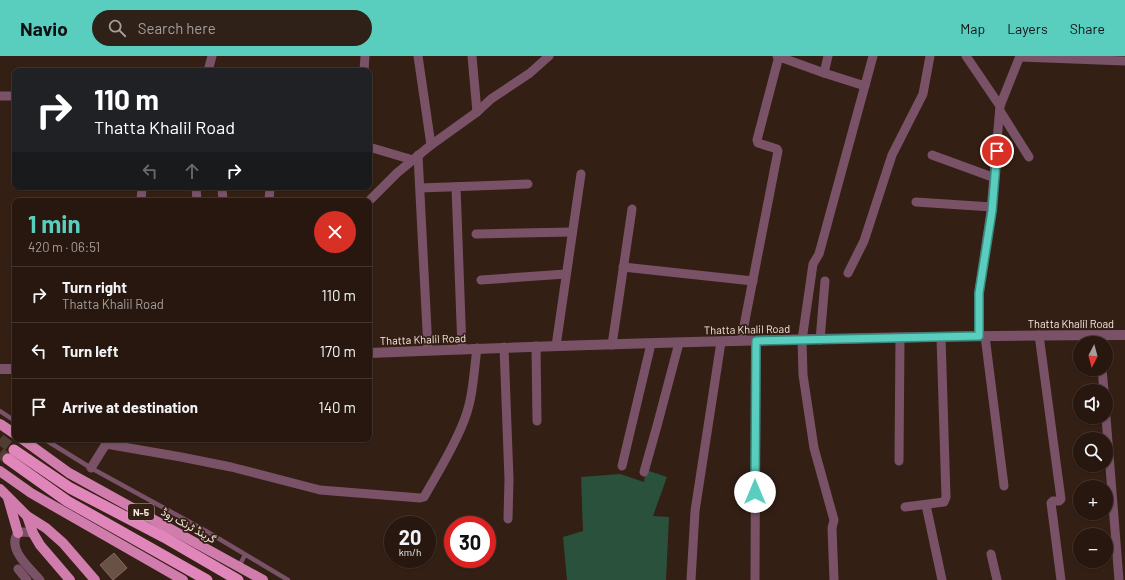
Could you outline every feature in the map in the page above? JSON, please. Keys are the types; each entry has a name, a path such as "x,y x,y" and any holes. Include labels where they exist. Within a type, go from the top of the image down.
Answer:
{"highway":[{"path":"207,580 67,501 11,455 70,488 164,537 238,580"}],"main road":[{"path":"0,424 12,432"},
{"name":"گرینڈ ٹرنک روڈ","path":"26,442 69,473 263,580"},
{"path":"0,471 30,493 183,580"},
{"path":"0,489 27,516 46,528 63,543 94,580"},
{"path":"8,498 18,533"},
{"path":"27,516 33,533 48,554 70,580"}],"street":[{"path":"209,68 212,56"},
{"path":"364,68 365,56"},
{"path":"418,56 431,145"},
{"path":"472,56 477,112"},
{"path":"372,198 397,173 431,145 477,112 491,99 530,73 549,56"},
{"path":"741,342 778,151 777,149 758,143 757,140 778,56 824,73 866,86"},
{"path":"824,73 828,56"},
{"path":"834,580 832,528 834,520 814,448 803,375 802,340 813,264 819,254 866,86 872,56"},
{"path":"848,273 864,241 892,155 923,94 930,56"},
{"path":"966,56 1000,108 1029,157"},
{"path":"1004,486 982,336 979,293 992,207 1000,108 1020,57 1125,61"},
{"path":"0,96 12,96"},
{"path":"372,148 415,158"},
{"path":"932,155 995,178"},
{"path":"415,158 420,188 428,350"},
{"path":"556,346 581,174"},
{"path":"420,188 528,184"},
{"path":"456,187 462,349"},
{"path":"916,202 992,207"},
{"path":"612,345 632,209"},
{"path":"476,234 572,232"},
{"path":"623,267 753,281"},
{"path":"481,280 566,274"},
{"path":"820,340 825,281"},
{"path":"1039,335 1061,499 1051,503 1061,580"},
{"name":"Thatta Khalil Road","path":"372,353 536,346 756,341 1039,335 1073,337"},
{"name":"Thatta Khalil Road","path":"1113,337 1125,335"},
{"path":"905,506 944,502 946,497 941,337"},
{"path":"899,461 900,338"},
{"path":"755,580 756,341"},
{"path":"691,580 695,510 721,342"},
{"path":"644,472 679,343"},
{"path":"622,466 651,344"},
{"path":"536,346 537,421"},
{"path":"91,468 106,444 231,467 320,490 420,498 424,497 465,418 471,392 477,348"},
{"path":"504,348 509,479 508,519"},
{"path":"0,369 12,369"},
{"path":"1107,424 1119,580"},
{"path":"926,505 942,580"},
{"path":"33,533 18,533 14,543 17,552 40,580"},
{"path":"991,554 998,580"},
{"path":"18,569 27,580"}],"lane":[{"path":"0,411 12,419"},
{"path":"49,442 91,468 206,531 288,580"},
{"path":"239,566 245,555"}],"green space":[{"path":"646,470 667,477 653,516 669,517 666,580 567,580 563,537 583,531 581,477 620,474 644,482"}],"building":[{"path":"114,553 127,568 113,580 100,565"}],"tunnel":[{"path":"0,439 14,450"},
{"path":"0,453 8,459"}],"route":[{"path":"755,492 756,341 979,336 979,293 992,211 997,151"}]}
